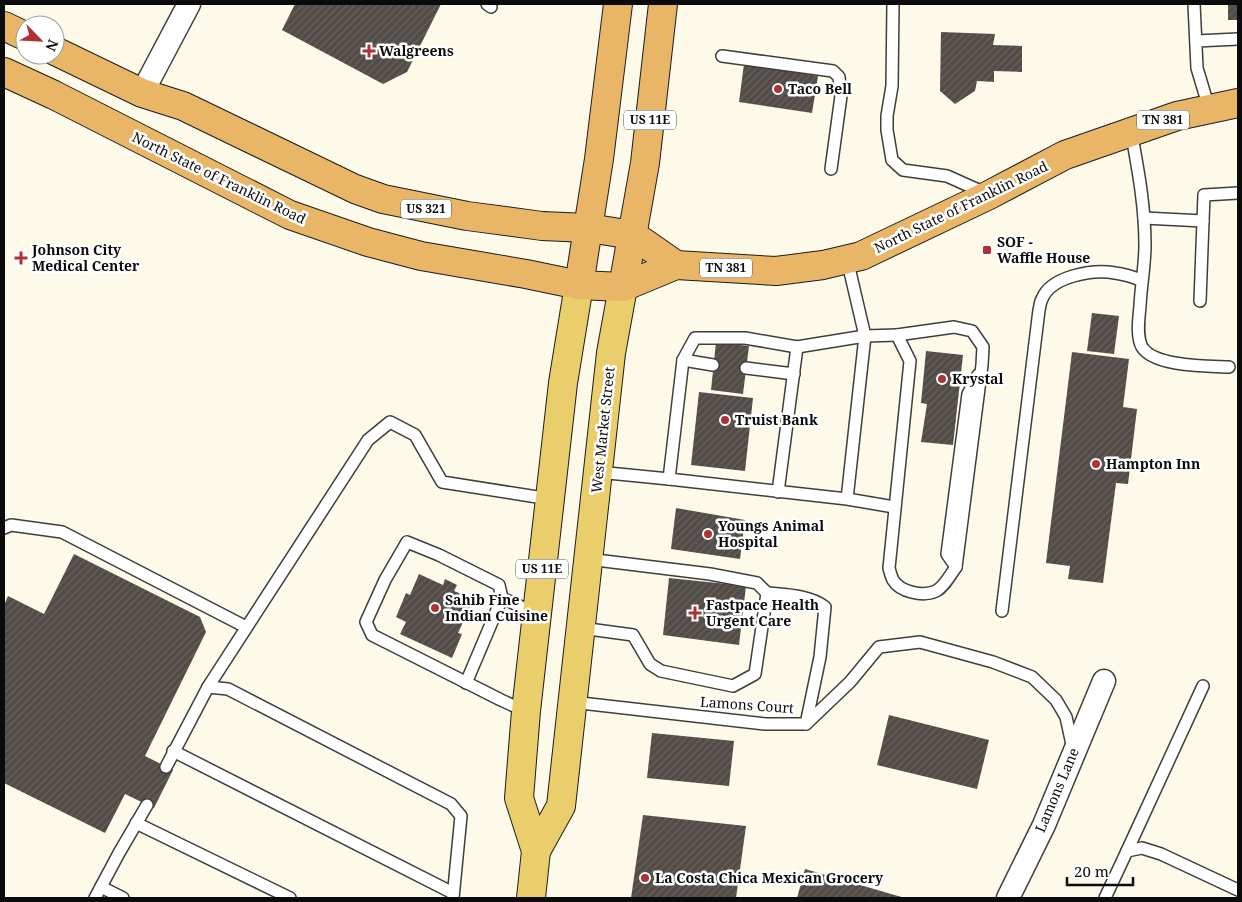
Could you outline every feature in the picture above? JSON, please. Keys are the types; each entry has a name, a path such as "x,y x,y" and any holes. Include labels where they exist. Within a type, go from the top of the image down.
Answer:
{"highway":[{"name":"West Market Street","path":"579,284 599,159 618,4"},
{"name":"West Market Street","path":"623,287 645,164 663,4"},
{"name":"US 321","path":"65,56 142,93 183,106 355,189 382,199 467,216 542,226 588,228"},
{"name":"North State of Franklin Road","path":"4,72 290,215 322,227 422,256 579,284 623,287 676,265 776,271 823,265 861,256 989,196 1064,155 1178,116 1209,108 1238,104"},
{"path":"588,228 633,235 676,265"}],"main road":[{"name":"West Market Street","path":"536,851 518,798 563,383 579,284"},
{"name":"West Market Street","path":"531,898 536,851 561,806 611,353 623,287"}],"street":[{"path":"142,93 189,4"},
{"name":"Lamons Lane","path":"1008,898 1044,825 1073,751 1104,681"}],"lane":[{"path":"893,4 892,86 886,116 892,160 903,170 947,176 989,196"},
{"path":"1194,4 1197,68 1209,108"},
{"path":"1196,40 1238,39"},
{"path":"722,56 833,71 839,77 841,96 831,169"},
{"path":"1132,131 1143,192 1145,246 1141,280 1139,334 1142,347 1152,355 1170,363 1229,368"},
{"path":"1200,301 1204,195 1238,193"},
{"path":"1144,218 1203,221"},
{"path":"846,499 865,336 847,259"},
{"path":"1002,611 1042,297 1054,285 1072,276 1091,272 1115,272 1141,280"},
{"path":"669,479 682,360 695,338 745,338 797,347 865,336 897,335 954,327 972,331 983,347 982,366 956,567 937,591 923,595 909,591 893,581 889,568 910,361 897,335"},
{"path":"778,492 797,347"},
{"path":"682,360 713,364"},
{"path":"746,368 794,374"},
{"path":"166,767 208,687 246,627 368,440 390,422 415,436 442,482 550,499"},
{"path":"598,472 894,506"},
{"path":"4,528 11,525 62,532 246,627"},
{"path":"466,683 502,598 499,586 439,555 408,542 385,580 366,622 372,635 466,683 526,711"},
{"path":"588,559 710,574 757,583 767,593 796,596 817,601 825,608 820,657 806,724"},
{"path":"581,628 633,635 650,664 661,671 733,686 755,674 767,593"},
{"path":"502,598 537,614"},
{"name":"Lamons Court","path":"572,702 765,724 806,724 850,682 879,647 920,642 992,662 1032,677 1056,700 1066,717 1073,751"},
{"path":"1105,898 1203,686"},
{"path":"173,751 453,896 461,816 451,804 228,689 208,687"},
{"path":"96,898 147,805"},
{"path":"136,823 290,898"},
{"path":"1127,851 1142,848 1161,854 1238,890"},
{"path":"101,887 123,898"}],"building":[{"name":"Walgreens","path":"295,4 441,4 407,72 383,84 282,30"},
{"path":"1228,4 1238,4 1238,20 1228,20"},
{"path":"941,32 995,34 993,45 1022,46 1022,72 994,71 994,82 977,81 975,91 955,104 940,91"},
{"name":"Taco Bell","path":"744,64 818,76 812,113 739,102"},
{"path":"1092,313 1119,316 1114,354 1087,351"},
{"path":"716,342 749,346 743,394 711,390"},
{"name":"Krystal","path":"926,351 963,355 953,445 921,442 927,404 921,403"},
{"path":"1072,352 1129,359 1123,407 1137,409 1128,484 1116,483 1103,583 1068,579 1070,566 1046,563"},
{"path":"699,392 753,398 745,471 691,465"},
{"name":"Youngs Animal Hospital","path":"676,508 745,520 740,559 671,549"},
{"path":"74,554 200,617 206,632 145,756 173,770 154,808 125,794 105,833 4,783 4,605 8,596 44,614"},
{"name":"Sahib Fine Indian Cuisine","path":"419,574 443,585 445,579 457,585 454,591 474,599 458,633 462,634 452,658 400,634 406,622 396,617 406,593 410,595"},
{"path":"669,578 746,586 739,645 663,635"},
{"path":"889,715 989,740 977,789 877,765"},
{"path":"652,733 734,741 729,786 647,778"},
{"path":"643,815 746,826 736,898 631,898"},
{"path":"805,869 905,898 797,898"}],"place":[{"name":"Walgreens","path":"369,51"},
{"name":"Taco Bell","path":"778,89"},
{"name":"SOF - Waffle House","path":"987,250"},
{"name":"Johnson City Medical Center","path":"21,258"},
{"name":"Krystal","path":"942,379"},
{"name":"Truist Bank","path":"725,420"},
{"name":"Hampton Inn","path":"1096,464"},
{"name":"Youngs Animal Hospital","path":"708,534"},
{"name":"Sahib Fine Indian Cuisine","path":"435,608"},
{"name":"Fastpace Health Urgent Care","path":"695,613"},
{"name":"La Costa Chica Mexican Grocery","path":"645,878"}]}
